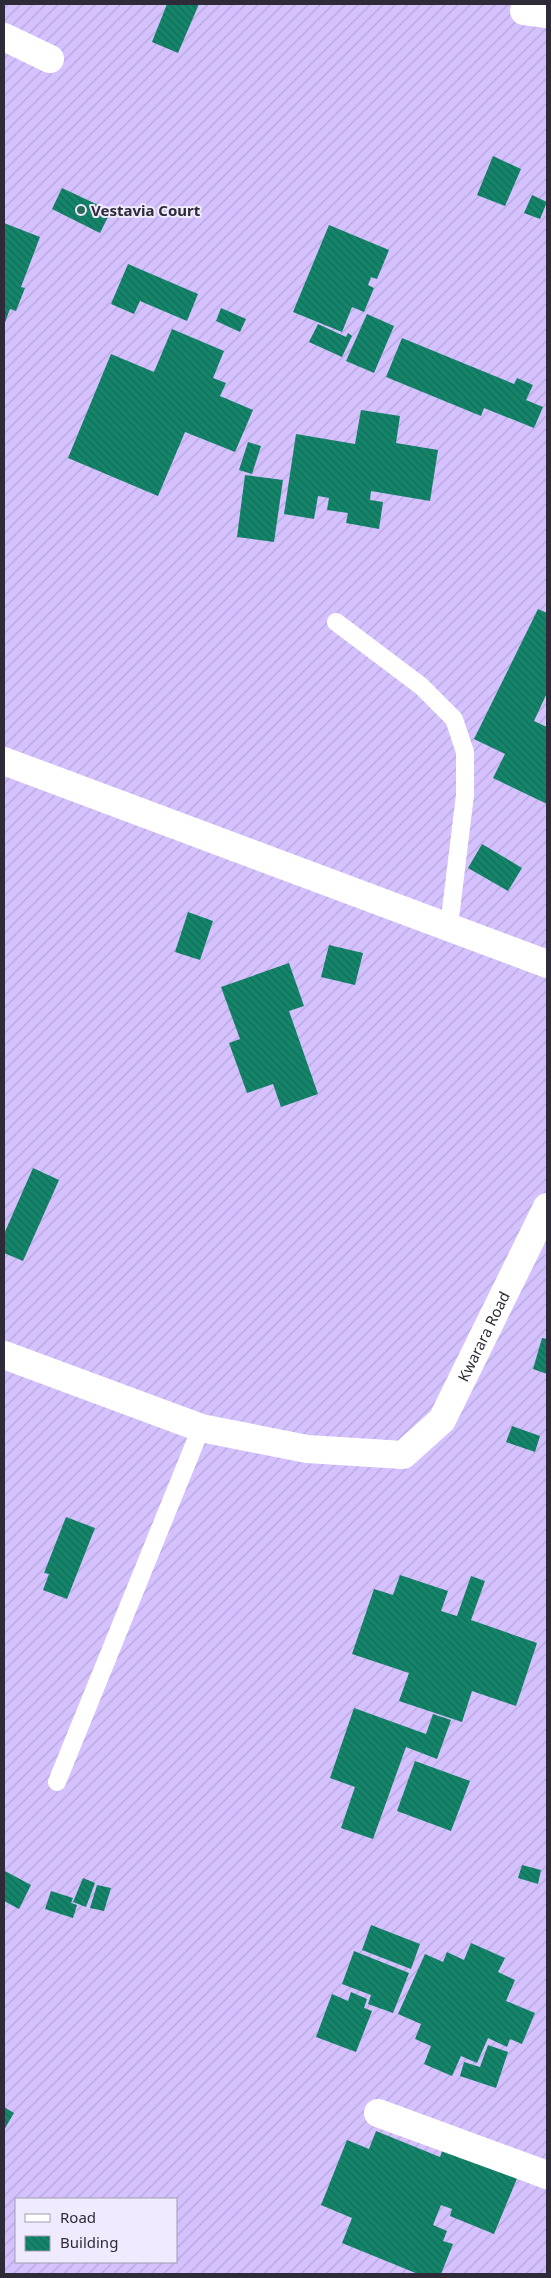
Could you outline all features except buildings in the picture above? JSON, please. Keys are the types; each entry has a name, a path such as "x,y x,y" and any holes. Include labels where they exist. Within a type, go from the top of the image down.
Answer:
{"street":[{"path":"4,37 50,59"},
{"path":"4,761 547,964"},
{"name":"Kwarara Road","path":"201,1428 307,1449 403,1455 442,1420 547,1207"},
{"path":"4,1354 201,1428"},
{"path":"378,2114 547,2175"}],"lane":[{"path":"336,622 421,686 454,719 465,752 465,796 449,926"},
{"path":"57,1782 201,1428"}],"shaded area":[{"path":"4,4 547,4 547,2274 4,2274"}],"place":[{"name":"Vestavia Court","path":"81,210"}]}
